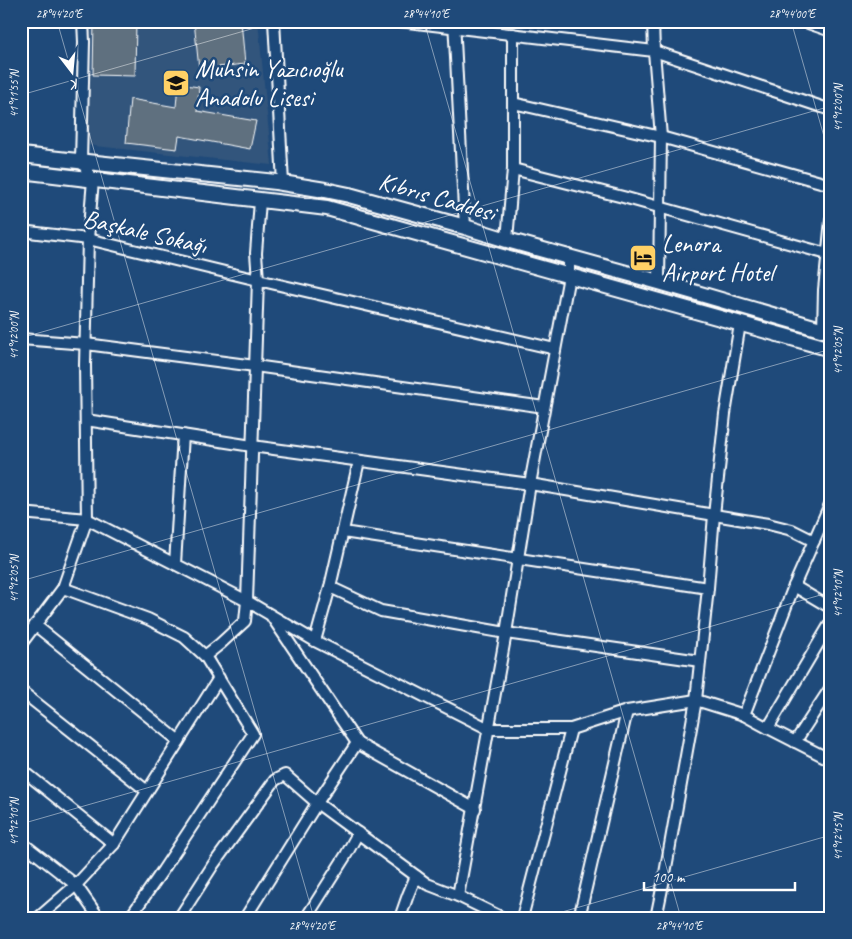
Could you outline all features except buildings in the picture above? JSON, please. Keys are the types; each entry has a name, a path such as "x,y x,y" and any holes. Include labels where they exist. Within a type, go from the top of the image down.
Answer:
{"main road":[{"name":"Kıbrıs Caddesi","path":"21,155 283,183 349,195 827,331"},
{"path":"21,171 260,201 309,205 831,349"}],"street":[{"path":"21,644 62,588 87,519 86,344 88,240 93,180 81,161 83,21"},
{"path":"274,21 283,183"},
{"path":"399,21 454,24 513,34 654,51 831,110"},
{"path":"653,21 661,137 659,282"},
{"path":"802,21 831,31"},
{"path":"454,24 465,227"},
{"path":"507,240 513,169 513,34"},
{"path":"513,103 661,137 831,185"},
{"path":"513,169 829,254"},
{"path":"205,656 245,621 258,280 256,253 260,201"},
{"path":"827,331 824,290 831,220"},
{"name":"Başkale Sokağı","path":"21,231 88,240 555,349"},
{"path":"458,896 506,633 530,484 569,276 569,258"},
{"path":"656,918 696,700 725,414 740,324"},
{"path":"21,339 86,344 255,366 544,408"},
{"path":"86,420 252,446 530,484 768,524 792,530 814,541"},
{"path":"175,564 183,435"},
{"path":"315,641 330,587 359,460"},
{"path":"744,715 794,586 831,502"},
{"path":"21,513 87,519 246,601 315,641 489,729 570,729 627,711 696,700 744,715 831,760"},
{"path":"343,532 708,588"},
{"path":"794,586 831,608"},
{"path":"330,587 381,611 506,633 700,661"},
{"path":"62,588 148,619 184,637 205,656 253,734 163,870 128,918"},
{"path":"270,615 357,743 474,809"},
{"path":"768,728 831,622"},
{"path":"35,625 179,741"},
{"path":"38,918 76,885 114,844 219,678"},
{"path":"795,742 831,688"},
{"path":"21,691 147,791"},
{"path":"579,918 627,711"},
{"path":"522,918 570,729"},
{"path":"246,918 317,803 357,743"},
{"path":"21,769 114,844"},
{"path":"179,918 213,865 275,780 285,775 317,803 427,884 458,896 503,918"},
{"path":"306,918 358,833"},
{"path":"24,848 76,885 99,918"},
{"path":"400,918 416,876"}],"shaded area":[{"name":"Muhsin Yazıcıoğlu Anadolu Lisesi","path":"89,21 258,21 272,165 86,145"}],"place":[{"name":"Muhsin Yazıcıoğlu Anadolu Lisesi","path":"176,83"},
{"name":"Lenora Airport Hotel","path":"643,258"}]}
